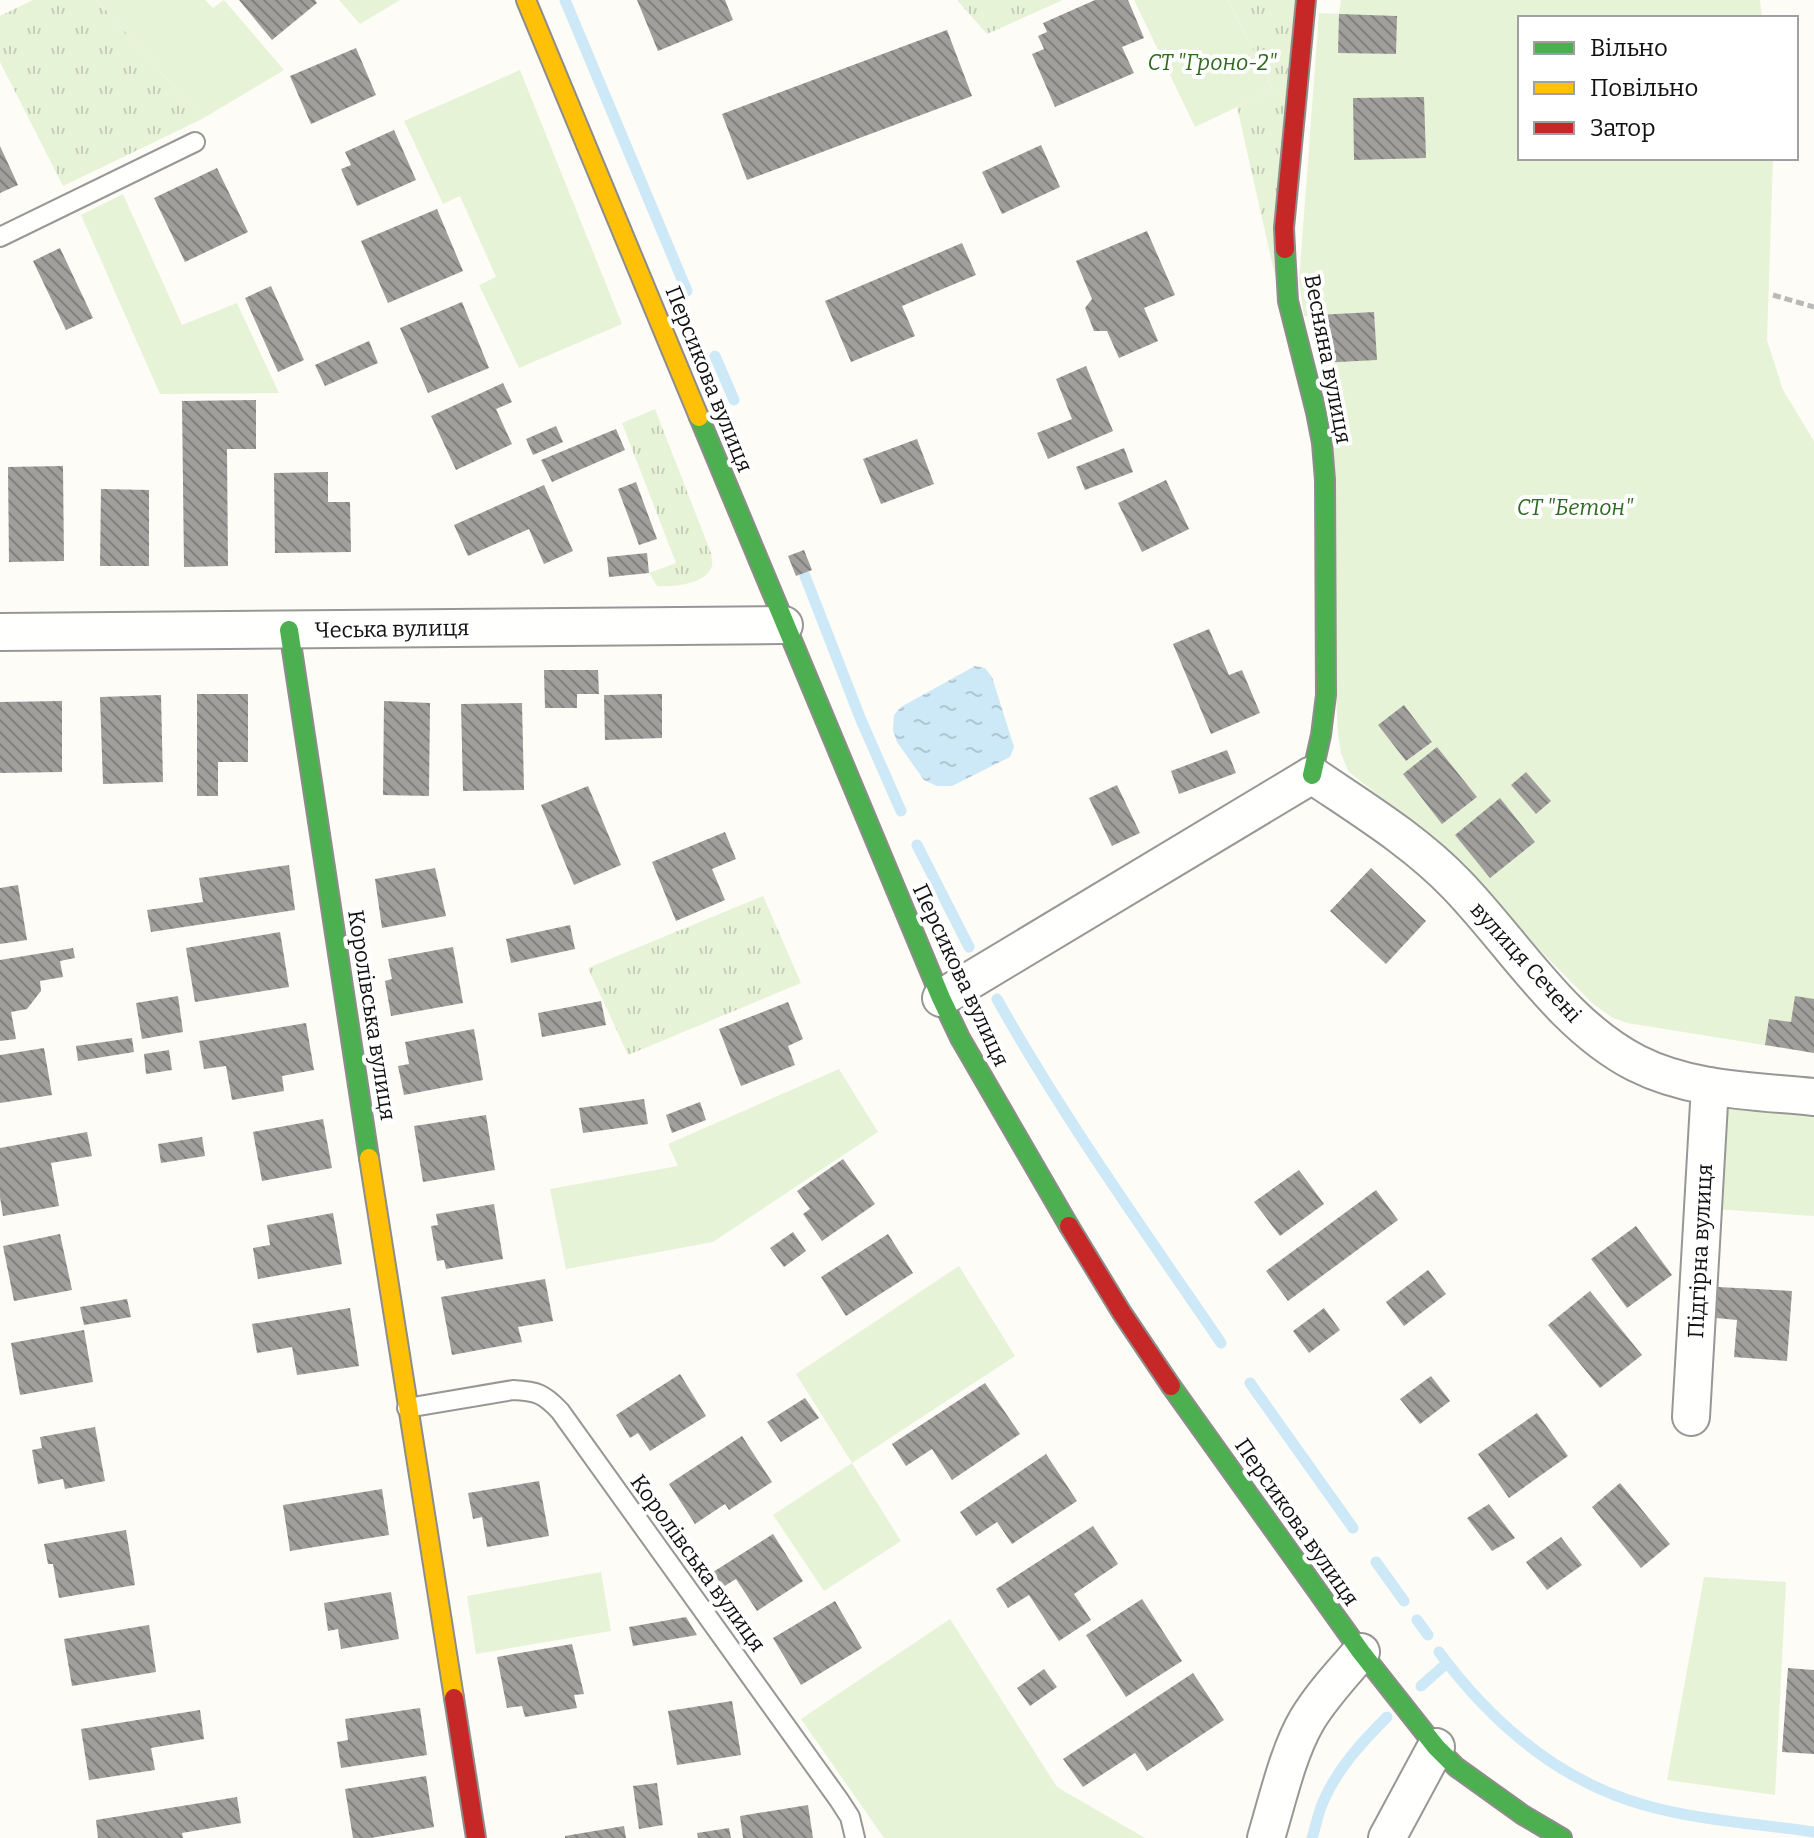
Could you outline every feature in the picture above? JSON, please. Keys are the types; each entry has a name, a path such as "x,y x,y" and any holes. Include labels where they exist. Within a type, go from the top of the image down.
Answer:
{"main road":[{"name":"Персикова вулиця","path":"526,0 941,998 983,1079 1122,1313 1361,1652 1436,1747 1456,1767 1523,1815 1562,1838"},
{"name":"Весняна вулиця","path":"1306,0 1284,228 1288,301 1316,412 1325,480 1326,695 1312,775"},
{"name":"Королівська вулиця","path":"289,630 407,1408 476,1838"}],"street":[{"name":"Чеська вулиця","path":"0,632 784,625"},
{"path":"941,998 1312,775"},
{"name":"вулиця Сечені","path":"1312,775 1433,862 1457,884 1566,1011 1590,1033 1635,1062 1661,1073 1710,1086 1814,1097"},
{"name":"Підгірна вулиця","path":"1691,1417 1710,1086"},
{"path":"1266,1838 1305,1723 1325,1693 1361,1652"},
{"path":"1387,1838 1436,1747"}],"lane":[{"path":"0,237 195,142"},
{"name":"Королівська вулиця","path":"407,1408 513,1390 546,1396 560,1411 839,1800 850,1817 855,1838"}],"path":[{"path":"1773,295 1814,307"}],"green space":[{"path":"33,0 97,0 202,119 63,186 0,62 0,16"},
{"path":"97,0 205,0 213,8 224,0 284,70 202,119"},
{"path":"339,0 400,0 360,24"},
{"path":"957,0 1063,0 987,34"},
{"name":"СТ \"Гроно-2\"","path":"1134,0 1228,0 1273,90 1195,127"},
{"path":"1228,0 1298,0 1275,276 1237,107 1273,90"},
{"name":"СТ \"Бетон\"","path":"1341,0 1760,0 1762,16 1518,16 1518,160 1773,160 1767,340 1783,390 1814,441 1814,1053 1627,1023 1613,1018 1592,1003 1440,845 1348,771 1338,735 1317,316 1304,316 1299,281 1319,13 1339,14"},
{"path":"520,70 622,324 519,368 479,285 496,277 460,196 443,204 404,121"},
{"path":"123,194 182,325 237,303 279,393 160,394 81,215"},
{"path":"655,409 711,553 709,572 696,581 679,585 657,586 649,573 676,563 622,423"},
{"path":"763,896 801,983 628,1055 588,968"},
{"path":"839,1069 878,1132 713,1242 566,1269 550,1189 678,1166 668,1144"},
{"path":"1719,1100 1814,1109 1814,1216 1714,1209"},
{"path":"959,1266 1015,1356 852,1463 796,1374"},
{"path":"852,1463 901,1541 824,1591 773,1515"},
{"path":"601,1572 611,1631 476,1654 467,1596"},
{"path":"1704,1577 1786,1582 1775,1795 1667,1780"},
{"path":"950,1619 1057,1787 1145,1838 884,1838 801,1719"}],"water":[{"path":"975,666 985,668 992,677 1014,747 1010,757 952,786 937,786 924,780 897,742 893,730 894,715 901,707"}],"building":[{"path":"239,0 315,0 317,3 272,40"},
{"path":"637,0 725,0 733,20 658,51"},
{"path":"1095,0 1128,0 1144,38 1122,47 1134,73 1055,107 1032,54 1044,49 1038,36 1047,32 1043,23"},
{"path":"1339,14 1397,16 1396,54 1338,53"},
{"path":"947,30 972,96 747,180 722,114"},
{"path":"356,48 376,95 311,124 290,76"},
{"path":"1424,97 1426,158 1354,160 1353,98"},
{"path":"394,130 416,180 357,206 341,169 351,165 345,152"},
{"path":"1041,145 1060,187 1002,214 982,172"},
{"path":"0,146 18,185 0,193"},
{"path":"217,168 248,232 185,262 154,198"},
{"path":"437,209 463,271 388,303 361,241"},
{"path":"1147,231 1175,295 1144,308 1158,341 1119,358 1107,331 1094,331 1085,308 1092,299 1076,261"},
{"path":"962,243 976,275 902,306 915,336 851,362 825,301"},
{"path":"60,248 93,318 66,330 33,261"},
{"path":"271,286 304,360 278,372 245,298"},
{"path":"462,302 489,368 428,393 400,328"},
{"path":"1374,312 1377,360 1319,363 1317,315"},
{"path":"369,341 378,363 325,386 315,365"},
{"path":"1086,366 1113,431 1048,459 1037,433 1072,419 1056,379"},
{"path":"503,383 512,402 496,409 512,444 456,470 431,416"},
{"path":"256,400 256,449 227,449 228,566 184,567 182,401"},
{"path":"556,426 563,442 533,455 526,439"},
{"path":"616,429 625,450 552,482 541,460"},
{"path":"917,439 934,484 881,504 863,459"},
{"path":"1124,448 1133,472 1085,490 1076,467"},
{"path":"63,466 64,561 9,562 8,467"},
{"path":"328,472 328,502 350,502 351,552 275,553 274,473"},
{"path":"1166,480 1189,529 1142,552 1118,503"},
{"path":"636,482 657,539 639,545 618,489"},
{"path":"544,485 573,551 544,564 529,529 468,556 454,525"},
{"path":"101,489 149,490 149,566 100,566"},
{"path":"804,550 812,570 796,576 788,556"},
{"path":"647,553 649,573 609,577 607,557"},
{"path":"1209,629 1229,675 1242,670 1260,713 1211,734 1173,644"},
{"path":"544,670 598,670 599,694 577,694 577,708 545,708"},
{"path":"197,694 248,694 248,762 218,762 218,796 197,796"},
{"path":"662,694 662,738 605,740 604,695"},
{"path":"161,695 163,782 103,784 100,697"},
{"path":"62,701 62,772 0,773 0,702"},
{"path":"384,701 430,703 429,796 383,795"},
{"path":"522,703 524,790 463,791 461,704"},
{"path":"1404,705 1432,742 1406,761 1378,725"},
{"path":"1437,747 1477,797 1442,824 1403,774"},
{"path":"1227,750 1236,773 1179,794 1171,771"},
{"path":"1526,772 1551,801 1536,814 1511,785"},
{"path":"1117,785 1140,833 1112,846 1089,798"},
{"path":"588,786 621,865 574,885 541,805"},
{"path":"1500,798 1535,842 1490,878 1455,835"},
{"path":"725,832 736,859 712,869 725,900 676,921 652,862"},
{"path":"289,865 295,910 151,932 147,910 203,902 199,878"},
{"path":"435,868 446,916 382,928 375,879"},
{"path":"1371,868 1426,921 1386,964 1330,911"},
{"path":"18,885 27,940 0,944 0,888"},
{"path":"570,925 575,949 511,963 506,939"},
{"path":"280,932 289,987 195,1002 186,948"},
{"path":"453,947 463,1003 391,1016 385,981 392,979 388,959"},
{"path":"73,948 75,958 60,961 63,977 40,981 41,991 27,1009 11,1012 16,1039 0,1041 0,960"},
{"path":"178,996 183,1032 142,1039 136,1003"},
{"path":"1795,996 1814,999 1814,1053 1765,1045 1769,1019 1791,1022"},
{"path":"601,1001 606,1025 542,1037 538,1013"},
{"path":"788,1002 803,1039 788,1046 795,1065 741,1086 719,1029"},
{"path":"306,1023 314,1070 282,1076 284,1091 232,1100 226,1066 204,1069 199,1041"},
{"path":"474,1029 483,1080 404,1095 398,1066 409,1064 405,1042"},
{"path":"132,1038 134,1052 78,1061 76,1046"},
{"path":"44,1048 52,1095 0,1103 0,1055"},
{"path":"169,1050 172,1070 146,1074 144,1054"},
{"path":"644,1099 648,1124 583,1133 579,1108"},
{"path":"700,1102 706,1120 672,1133 666,1115"},
{"path":"486,1115 495,1170 423,1182 414,1126"},
{"path":"323,1119 332,1168 262,1181 253,1132"},
{"path":"87,1132 92,1156 51,1163 59,1206 3,1216 0,1148"},
{"path":"202,1137 205,1156 161,1163 158,1144"},
{"path":"843,1159 875,1204 822,1241 803,1214 810,1209 797,1191"},
{"path":"1299,1170 1324,1204 1280,1236 1254,1202"},
{"path":"1376,1190 1398,1220 1288,1301 1266,1271"},
{"path":"494,1204 503,1259 446,1269 444,1260 437,1261 431,1226 438,1225 436,1214"},
{"path":"333,1213 342,1264 258,1279 253,1248 270,1245 267,1225"},
{"path":"1636,1226 1672,1275 1627,1308 1591,1259"},
{"path":"793,1232 806,1251 784,1267 770,1248"},
{"path":"60,1234 72,1290 14,1301 3,1246"},
{"path":"888,1234 913,1273 846,1316 821,1277"},
{"path":"1428,1270 1446,1294 1404,1326 1386,1302"},
{"path":"545,1279 553,1321 518,1327 522,1342 452,1355 441,1297"},
{"path":"1718,1287 1792,1291 1787,1361 1734,1357 1737,1320 1716,1318"},
{"path":"1590,1291 1642,1355 1600,1388 1548,1325"},
{"path":"127,1299 131,1317 84,1325 80,1307"},
{"path":"350,1308 359,1366 297,1375 292,1347 257,1353 252,1324"},
{"path":"1324,1308 1340,1330 1309,1353 1293,1331"},
{"path":"84,1330 93,1382 20,1395 11,1343"},
{"path":"680,1374 706,1416 650,1451 638,1433 630,1438 616,1415"},
{"path":"1431,1376 1450,1401 1420,1424 1400,1399"},
{"path":"985,1383 1020,1434 952,1480 932,1449 906,1466 892,1444"},
{"path":"805,1398 819,1418 781,1442 767,1422"},
{"path":"1537,1413 1568,1456 1509,1498 1478,1454"},
{"path":"95,1427 105,1481 65,1489 63,1479 38,1484 32,1450 42,1448 40,1437"},
{"path":"742,1436 772,1482 729,1510 725,1504 695,1524 669,1484"},
{"path":"1046,1454 1077,1501 1012,1544 997,1522 976,1536 960,1512"},
{"path":"539,1481 549,1536 487,1547 482,1517 473,1519 468,1493"},
{"path":"1620,1483 1670,1544 1641,1568 1592,1507"},
{"path":"382,1489 389,1535 290,1551 283,1505"},
{"path":"1489,1504 1515,1538 1492,1551 1467,1518"},
{"path":"1093,1526 1118,1564 1074,1594 1091,1620 1059,1641 1029,1595 1008,1608 996,1589"},
{"path":"126,1530 135,1585 59,1598 53,1564 48,1564 44,1544"},
{"path":"773,1534 803,1581 757,1611 736,1579 723,1587 713,1572"},
{"path":"1561,1537 1582,1565 1547,1590 1526,1562"},
{"path":"391,1592 399,1639 341,1649 338,1629 328,1631 324,1603"},
{"path":"1142,1599 1182,1661 1126,1697 1086,1635"},
{"path":"835,1601 862,1648 801,1685 773,1638"},
{"path":"686,1617 697,1635 633,1646 629,1627"},
{"path":"149,1625 156,1672 72,1686 64,1639"},
{"path":"572,1644 584,1694 574,1695 577,1708 525,1717 522,1706 507,1708 497,1657"},
{"path":"1788,1668 1814,1670 1814,1754 1782,1752"},
{"path":"1044,1669 1057,1687 1030,1706 1017,1688"},
{"path":"1193,1673 1224,1720 1147,1771 1135,1753 1083,1787 1063,1759"},
{"path":"732,1701 741,1755 677,1765 668,1711"},
{"path":"420,1708 427,1755 341,1768 337,1742 348,1740 345,1719"},
{"path":"200,1710 204,1739 151,1748 155,1770 89,1780 81,1729"},
{"path":"426,1776 434,1827 371,1838 353,1838 345,1789"},
{"path":"657,1783 663,1825 639,1829 633,1786"},
{"path":"237,1797 241,1823 182,1833 183,1838 98,1838 96,1820"},
{"path":"808,1805 813,1838 743,1838 740,1816"},
{"path":"624,1826 626,1838 565,1838 565,1836"},
{"path":"729,1828 731,1838 698,1838 697,1833"}],"waterway":[{"path":"565,0 687,291"},
{"path":"715,356 734,400"},
{"path":"805,576 861,720 901,811"},
{"path":"917,845 969,947"},
{"path":"997,999 1077,1131 1221,1343"},
{"path":"1250,1383 1353,1528"},
{"path":"1376,1562 1404,1601"},
{"path":"1417,1620 1428,1635"},
{"path":"1439,1652 1478,1699 1522,1741 1546,1759 1599,1789 1673,1812 1814,1832"},
{"path":"1421,1686 1447,1663"},
{"path":"1312,1838 1321,1806 1335,1778 1359,1746 1387,1717"}],"traffic: fast":[{"path":"1285,249 1288,301 1316,412 1325,480 1326,695 1312,775"},
{"path":"699,417 941,998 960,1038 1069,1226"},
{"path":"289,630 369,1158"},
{"path":"1171,1386 1361,1652 1436,1747 1456,1767 1523,1815 1562,1838"}],"traffic: slow":[{"path":"526,0 699,417"},
{"path":"369,1158 454,1698"}],"traffic: jam":[{"path":"1285,249 1284,228 1306,0"},
{"path":"1069,1226 1171,1386"},
{"path":"454,1698 476,1838"}]}
